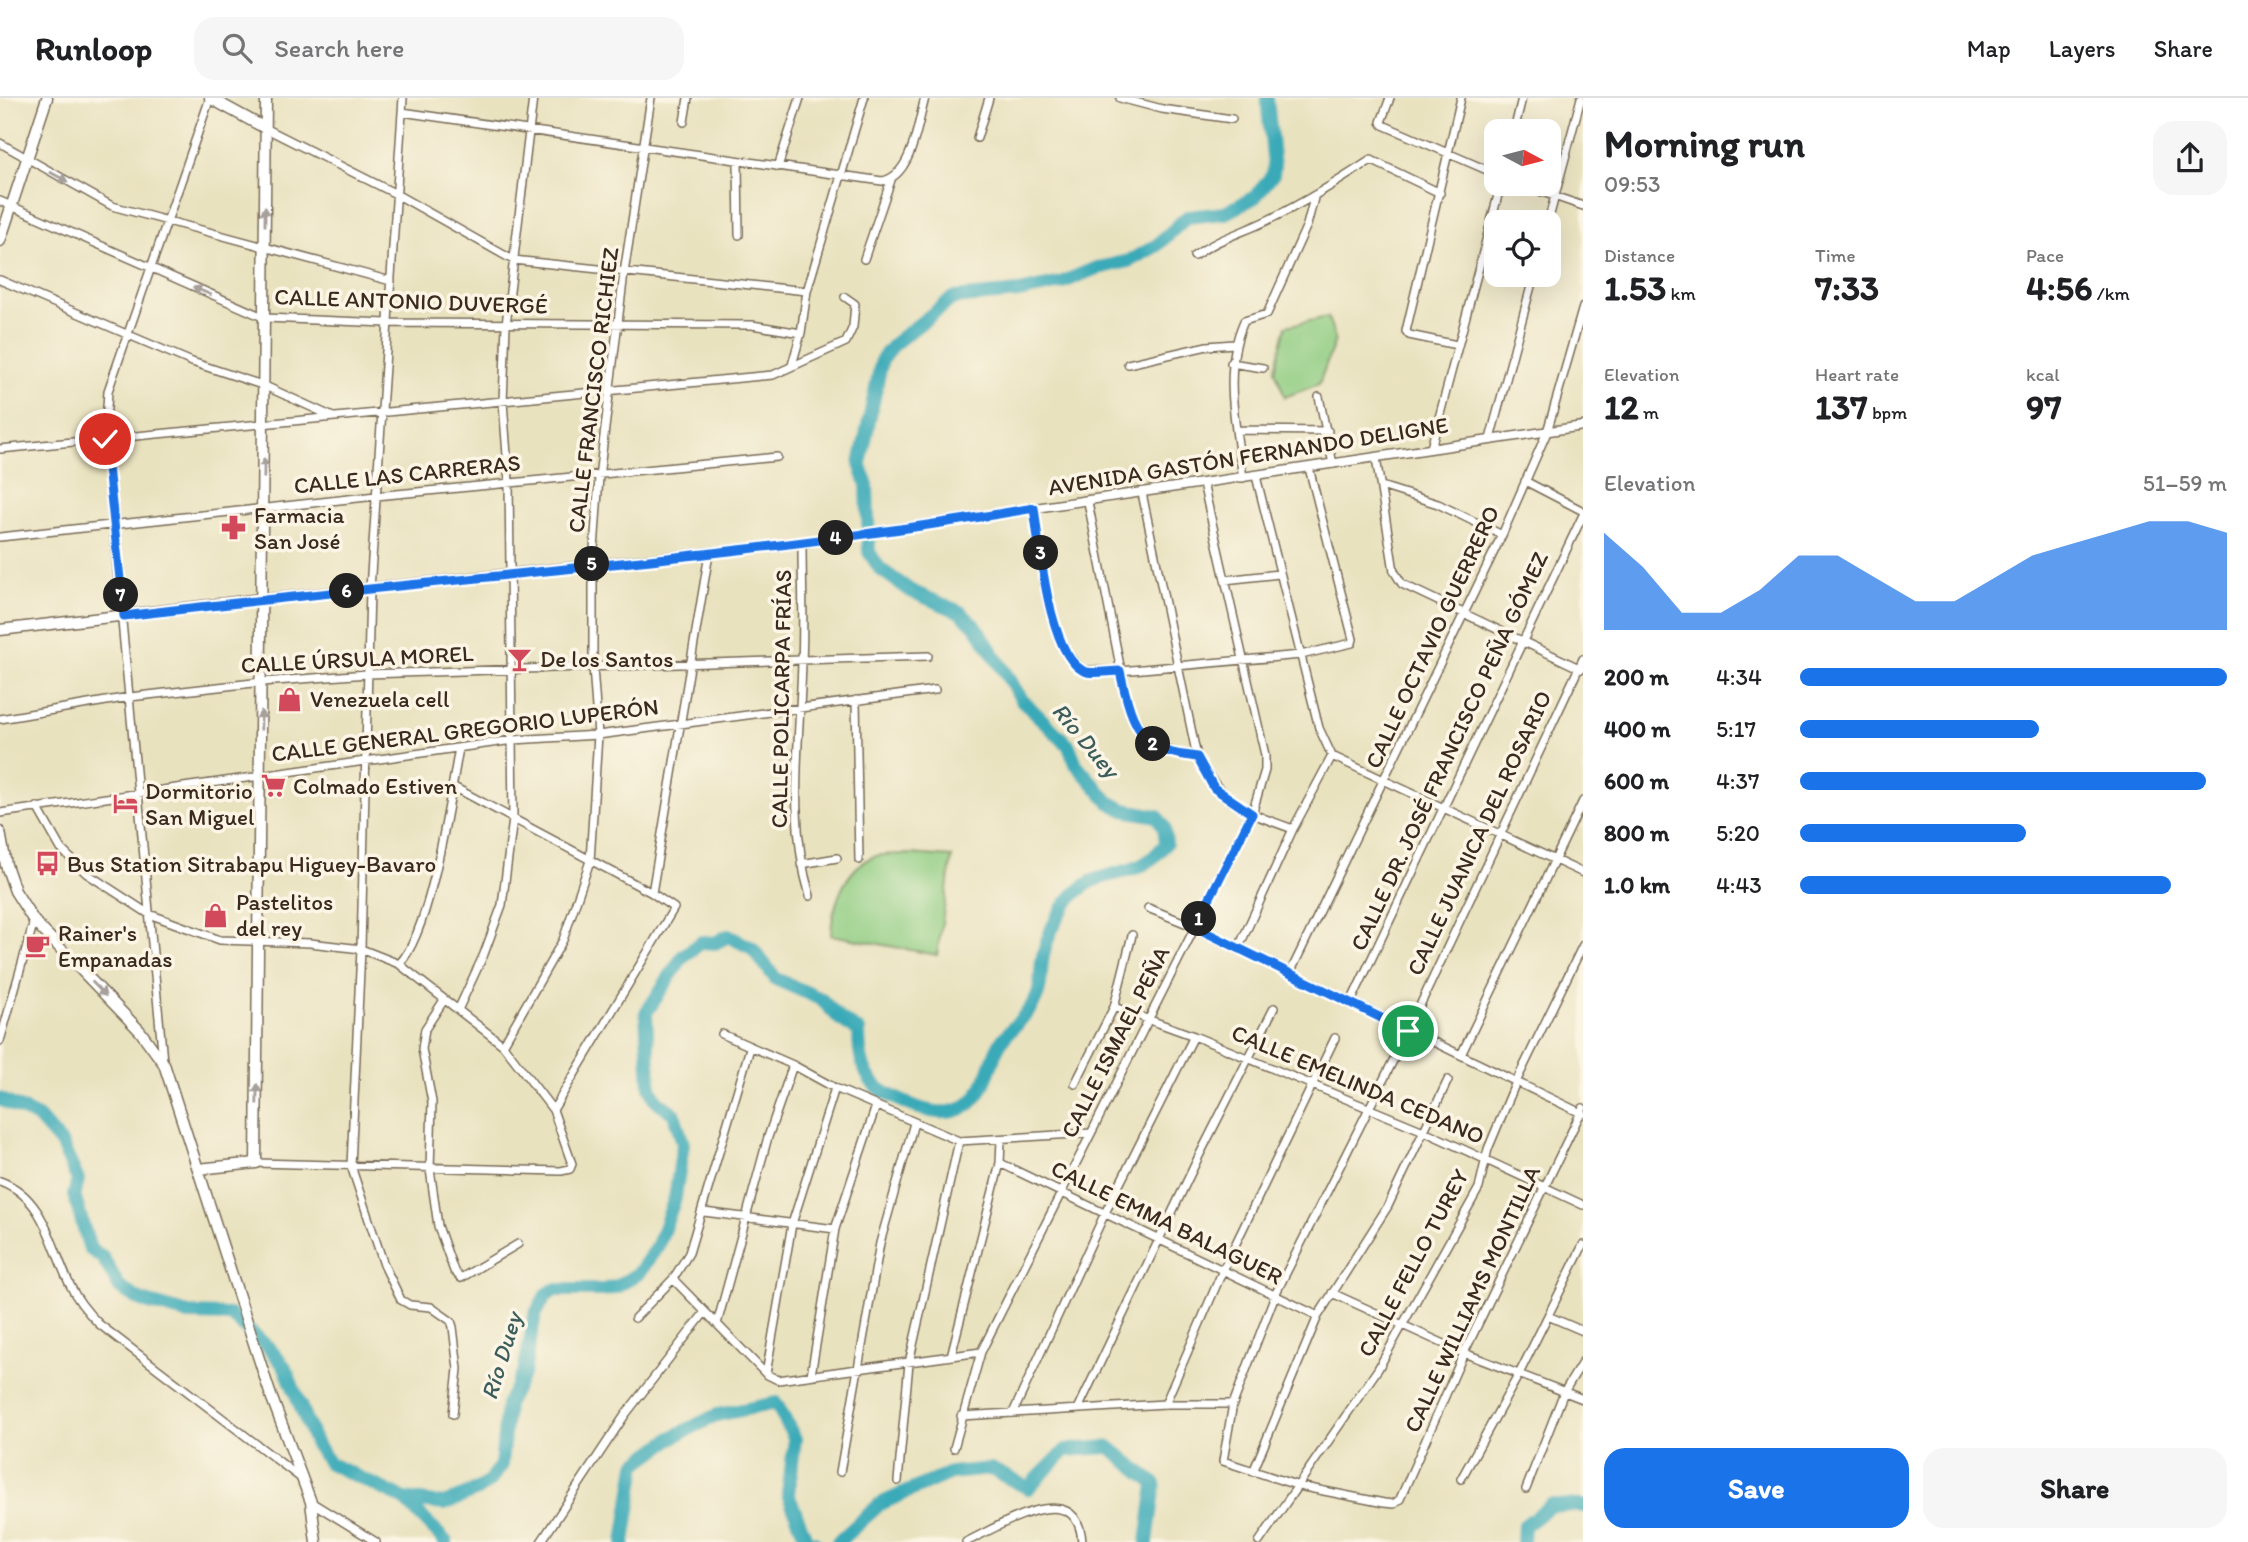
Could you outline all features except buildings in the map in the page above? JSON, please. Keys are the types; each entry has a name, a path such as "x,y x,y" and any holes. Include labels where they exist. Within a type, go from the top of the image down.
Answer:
{"main road":[{"path":"0,241 47,98"},
{"path":"210,98 265,128"},
{"path":"198,1169 256,1163 266,98"},
{"name":"AVENIDA GASTÓN FERNANDO DELIGNE","path":"0,630 262,599"},
{"path":"0,832 6,865 15,891 34,921 140,1031 164,1064 270,1393 311,1502 316,1542"}],"street":[{"path":"164,1064 124,616 105,439 108,391 210,98"},
{"path":"403,98 370,589 361,949 351,1166 384,1265 401,1300 410,1305 430,1307 451,1321 458,1369 453,1414"},
{"path":"458,1010 484,954 502,905 513,819 509,482 503,402 506,325 533,98"},
{"name":"CALLE FRANCISCO RICHIEZ","path":"503,1045 563,940 590,861 598,735 593,667 593,564 599,477 620,326 624,273 651,98"},
{"path":"684,122 688,98"},
{"path":"778,167 800,98"},
{"path":"792,365 802,333 807,290 864,98"},
{"path":"864,259 894,178 910,147 925,98"},
{"path":"977,138 989,98"},
{"path":"1120,98 1232,119"},
{"path":"1162,108 1163,98"},
{"path":"1390,98 1381,123 1484,169"},
{"path":"1457,345 1409,335 1406,331 1461,98"},
{"path":"1517,119 1522,98"},
{"path":"1551,210 1581,98"},
{"path":"402,112 738,162 839,175 894,178"},
{"path":"265,128 396,194 513,260 807,290"},
{"path":"0,142 27,160 112,206 165,223 391,281"},
{"path":"1195,256 1221,239 1314,198 1371,160 1440,193"},
{"path":"738,162 739,234"},
{"path":"1431,448 1498,196"},
{"path":"1547,196 1583,206"},
{"path":"1243,478 1231,363 1234,344 1244,321 1268,314 1307,225 1314,198"},
{"name":"CALLE ANTONIO DUVERGÉ","path":"0,201 265,318 506,325 752,325 802,333"},
{"path":"0,280 192,362 265,386 333,417"},
{"path":"1490,439 1531,287"},
{"path":"0,449 611,393 773,375 846,342 856,313 855,304 845,297"},
{"name":"CALLE OCTAVIO GUERRERO","path":"1290,973 1385,782 1502,535 1547,432 1583,307"},
{"path":"1128,363 1207,346 1234,344"},
{"path":"1231,363 1263,368"},
{"path":"1319,397 1333,464"},
{"name":"AVENIDA GASTÓN FERNANDO DELIGNE","path":"262,599 802,543 1583,426"},
{"path":"1237,430 1328,431"},
{"name":"CALLE LAS CARRERAS","path":"0,537 509,482 599,477 777,457"},
{"path":"1376,458 1397,578 1464,614 1581,669"},
{"path":"1034,508 1057,634 1075,662 1084,670 1120,671 1301,654 1353,641 1309,468"},
{"path":"1256,476 1319,728 1332,756 1583,873"},
{"path":"1525,481 1583,513"},
{"name":"CALLE ISMAEL PEÑA","path":"954,1448 981,1352 1252,814 1266,760 1203,484"},
{"path":"1381,486 1438,504 1502,535"},
{"path":"1142,494 1197,757 1214,788 1252,814 1293,829"},
{"path":"1088,502 1128,706 1145,736 1160,750 1197,757"},
{"name":"CALLE DR. JOSÉ FRANCISCO PEÑA GÓMEZ","path":"1350,1004 1583,513"},
{"name":"CALLE POLICARPA FRÍAS","path":"802,543 803,660 795,811 801,864 810,897"},
{"path":"652,893 709,554"},
{"path":"1225,580 1279,574"},
{"name":"CALLE ÚRSULA MOREL","path":"0,719 131,697 262,682 367,674 928,656"},
{"name":"CALLE JUANICA DEL ROSARIO","path":"1253,1472 1223,1461 1233,1404 1275,1295 1408,1031 1498,834 1581,669 1583,659"},
{"name":"CALLE GENERAL GREGORIO LUPERÓN","path":"0,813 259,774 365,762 513,740 598,735 936,690"},
{"path":"856,699 859,860"},
{"path":"399,964 409,954 423,920 459,748"},
{"path":"1238,949 1293,829 1332,756"},
{"path":"452,786 652,893 672,905 674,911 553,1110"},
{"path":"1461,1055 1583,801"},
{"path":"37,807 61,849 78,865 149,914 220,940 361,949 399,964 503,1045 553,1110 572,1158 570,1169 430,1169 256,1163"},
{"path":"801,864 837,858"},
{"path":"1147,908 1195,927 1350,1004 1582,1112"},
{"path":"1,1035 34,921"},
{"path":"1075,1084 1114,1007 1132,935"},
{"name":"CALLE FELLO TUREY","path":"1259,1542 1378,1369 1479,1188 1486,1158 1516,1082 1583,944"},
{"path":"444,1000 425,1029 422,1049 432,1102 430,1169 438,1226 457,1276 466,1278 518,1244"},
{"name":"CALLE EMELINDA CEDANO","path":"1114,1007 1194,1036 1426,1132 1583,1205"},
{"path":"1078,1409 1274,1008"},
{"path":"722,1034 793,1065 835,1088 960,1141 1091,1133"},
{"path":"1013,1413 1105,1213 1194,1036"},
{"path":"1165,1404 1223,1270 1335,1038"},
{"path":"635,1318 673,1279 689,1253 704,1212 721,1142 750,1048"},
{"path":"717,1324 768,1137 793,1065"},
{"path":"1299,1486 1253,1472 1318,1316 1388,1206 1426,1132 1448,1080"},
{"path":"766,1374 792,1224 835,1088"},
{"path":"811,1375 835,1229 876,1106"},
{"name":"CALLE WILLIAMS MONTILLA","path":"1299,1486 1394,1504 1400,1499 1464,1353 1582,1112"},
{"path":"840,1472 880,1243 914,1123"},
{"path":"951,1356 1000,1163 1001,1140"},
{"path":"898,1481 909,1363 960,1141"},
{"name":"CALLE EMMA BALAGUER","path":"1000,1163 1318,1316"},
{"path":"0,1181 15,1186 41,1215 70,1285 83,1308 99,1324 303,1480"},
{"path":"704,1212 835,1229"},
{"path":"1461,1479 1519,1374 1583,1245"},
{"path":"673,1279 766,1374 778,1380 981,1352"},
{"path":"1332,1293 1464,1353 1583,1399"},
{"path":"541,1542 625,1415 705,1312"},
{"path":"1548,1317 1583,1331"},
{"path":"1527,1489 1564,1392 1583,1362"},
{"path":"961,1416 1165,1404 1233,1404"},
{"path":"311,1502 376,1542"},
{"path":"966,1542 1048,1506 1065,1509 1076,1517 1082,1542"}],"green space":[{"path":"1328,317 1335,340 1319,384 1285,397 1275,370 1286,326"},
{"path":"909,854 952,857 937,955 831,935 837,902 853,872 874,856"}],"waterway":[{"name":"Río Duey","path":"0,1099 38,1117 61,1143 78,1180 74,1195 90,1249 103,1258 120,1288 142,1301 189,1314 230,1315 268,1347 285,1367 315,1443 329,1463 404,1499 444,1504 477,1490 490,1481 501,1465 507,1405 524,1372 535,1315 546,1295 554,1290 604,1290 618,1286 639,1273 658,1245 675,1198 683,1144 674,1114 656,1100 650,1087 646,1013 683,956 702,942 715,943 728,936 752,948 776,979 821,999 840,1019 859,1031 863,1065 877,1087 907,1104 933,1112 958,1110 969,1104 979,1093 1001,1042 1035,1001 1047,942 1066,904 1079,890 1092,882 1141,865 1154,857 1166,843 1164,827 1157,816 1124,810 1109,802 1076,764 1069,746 1022,700 977,628 960,612 911,591 880,569 869,552 867,485 860,464 882,359 895,343 953,298 1019,292 1061,283 1094,269 1129,261 1156,246 1187,217 1225,213 1255,197 1273,174 1274,167 1267,98"},
{"path":"624,1542 636,1464 673,1437 717,1415 776,1403 795,1439 788,1494 807,1541 814,1542"},
{"path":"838,1542 880,1504 950,1473 991,1469 1028,1488 1066,1450 1109,1447 1155,1484 1147,1542"},
{"path":"405,1500 446,1542"},
{"path":"1523,1542 1524,1526 1551,1505 1583,1506"}],"place":[{"name":"Farmacia San José","path":"234,528"},
{"name":"De los Santos","path":"520,659"},
{"name":"Venezuela cell","path":"290,699"},
{"name":"Colmado Estiven","path":"273,786"},
{"name":"Dormitorio San Miguel","path":"125,804"},
{"name":"Bus Station Sitrabapu Higuey-Bavaro","path":"47,864"},
{"name":"Pastelitos del rey","path":"216,915"},
{"name":"Rainer's Empanadas","path":"38,946"}],"route":[{"path":"105,439 124,616 510,572 802,543 1034,508 1053,623 1064,647 1080,668 1088,672 1120,671 1128,706 1145,736 1160,750 1197,757 1214,788 1252,814 1195,927 1408,1031"}]}
